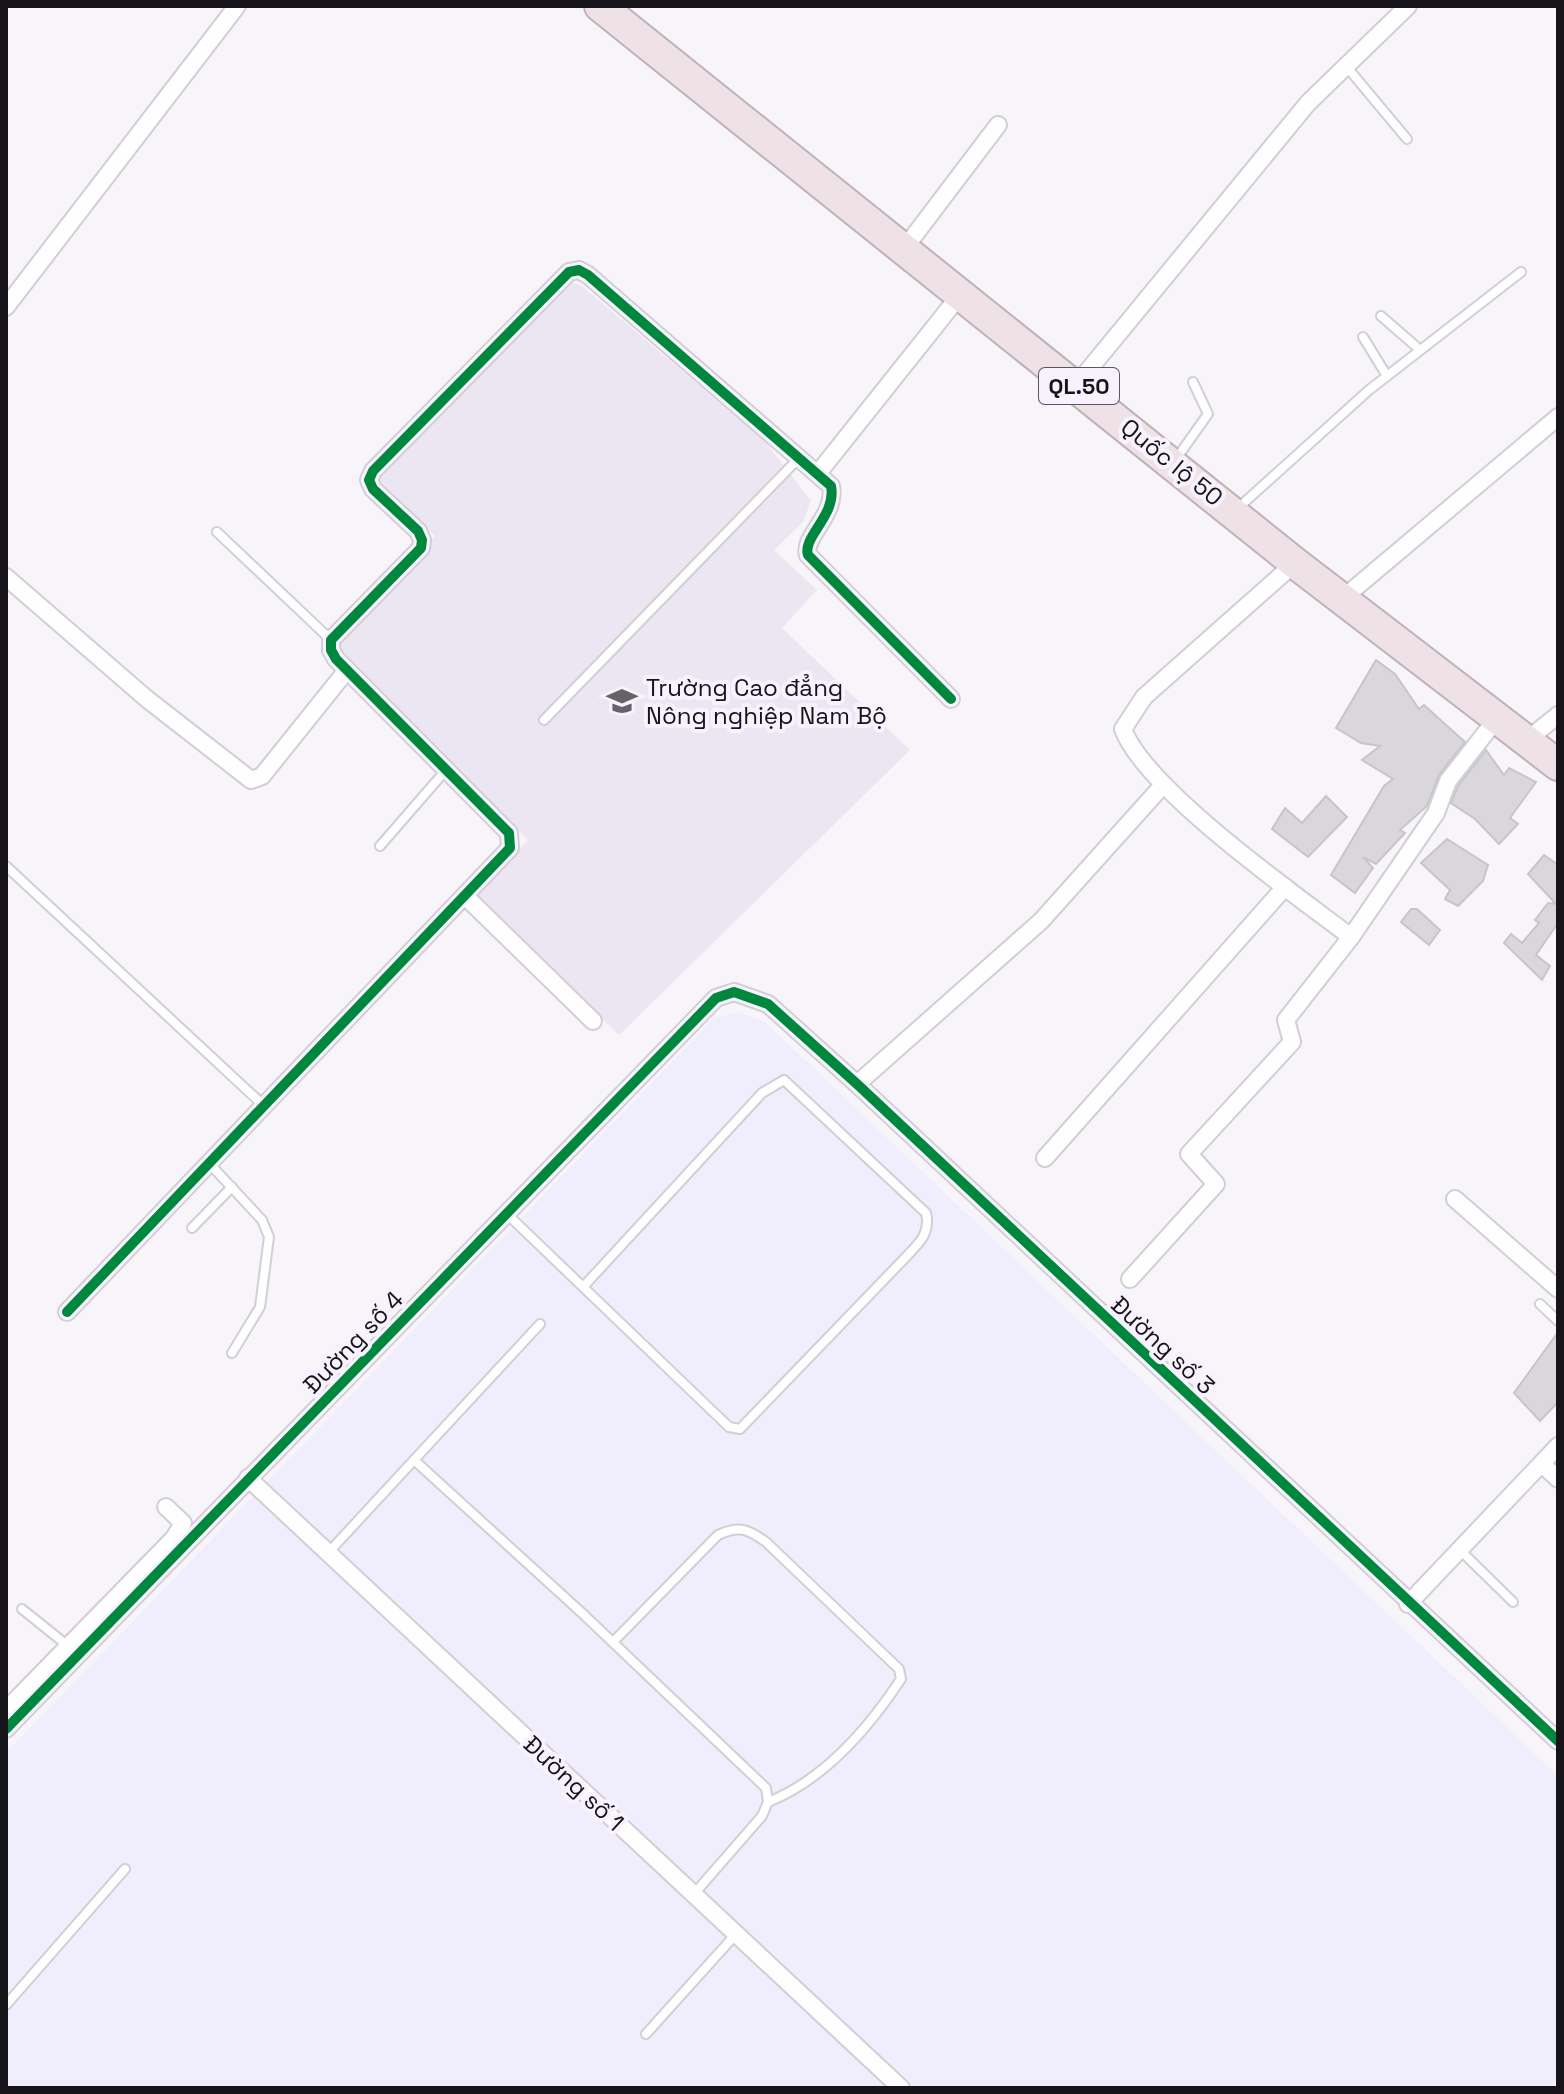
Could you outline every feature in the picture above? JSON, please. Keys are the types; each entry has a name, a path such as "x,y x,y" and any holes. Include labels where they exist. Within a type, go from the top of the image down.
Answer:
{"highway":[{"name":"Quốc lộ 50","path":"600,6 960,295 1077,384 1295,563 1558,765"}],"street":[{"path":"6,307 237,6"},
{"path":"1077,384 1308,103 1408,6"},
{"path":"904,249 998,125"},
{"path":"67,1312 262,1104 506,854 512,841 509,833 347,670 331,650 331,640 421,548 418,531 373,489 369,480 373,471 569,272 579,270 588,275 819,472 831,486 833,494 824,522 808,542 808,555 951,699"},
{"path":"819,472 960,295"},
{"path":"1342,599 1558,417"},
{"path":"1295,563 1144,697 1123,729 1126,738 1163,785 1285,887 1351,937"},
{"path":"6,577 147,699 251,780 262,776 347,670"},
{"path":"1527,740 1558,715"},
{"path":"1130,1279 1216,1184 1189,1154 1292,1042 1286,1020 1351,937 1436,813 1448,781 1498,717"},
{"path":"857,1084 1041,921 1163,785"},
{"path":"1045,1158 1285,887"},
{"path":"465,896 593,1021"},
{"name":"Đường số 3","path":"734,992 768,1004 857,1084 1408,1604 1558,1741"},
{"name":"Đường số 4","path":"6,1729 716,998 734,992"},
{"path":"1455,1199 1558,1289"},
{"path":"1408,1604 1558,1446"},
{"path":"1542,1464 1558,1479"},
{"name":"Đường số 1","path":"248,1478 901,2088"},
{"path":"9,1700 68,1646 174,1538 183,1523 166,1507"}],"lane":[{"path":"1346,66 1407,139"},
{"path":"1234,513 1419,349 1521,272"},
{"path":"1381,316 1419,349"},
{"path":"1363,337 1387,376"},
{"path":"1173,463 1208,414 1193,382"},
{"path":"544,720 799,457"},
{"path":"217,532 331,640"},
{"path":"380,846 446,770"},
{"path":"6,866 262,1104"},
{"path":"506,1213 583,1287 729,1427 740,1429 904,1259 926,1235 929,1224 926,1213 784,1080 762,1093 583,1287"},
{"path":"208,1162 262,1220 269,1237 260,1307 232,1353"},
{"path":"192,1228 232,1187"},
{"path":"1540,1304 1558,1321"},
{"path":"328,1553 540,1324"},
{"path":"414,1460 613,1642 766,1788 768,1802 762,1816 693,1894"},
{"path":"613,1642 718,1535 733,1528 748,1529 766,1542 899,1669 901,1679 891,1694 821,1773 795,1792 768,1802"},
{"path":"1459,1550 1513,1602"},
{"path":"22,1609 68,1646"},
{"path":"6,2005 125,1869"},
{"path":"646,2034 736,1934"}],"shaded area":[{"name":"Trường Cao đẳng Nông nghiệp Nam Bộ","path":"569,281 582,286 764,440 811,501 803,522 774,550 817,590 782,628 910,750 619,1035 475,896 528,840 336,653 336,645 435,536 375,480"},
{"path":"739,1012 766,1023 1558,1776 1558,2069 1552,2088 6,2088 6,1753 714,1018"}],"building":[{"path":"1376,660 1395,674 1419,709 1424,705 1465,742 1439,775 1427,806 1400,830 1405,833 1376,864 1363,857 1373,868 1355,893 1331,875 1384,786 1393,779 1362,760 1380,746 1361,743 1336,728"},
{"path":"1486,750 1504,775 1509,768 1536,782 1510,818 1518,824 1499,844 1475,819 1451,803 1458,786"},
{"path":"1326,796 1347,817 1308,857 1272,829 1285,808 1302,823"},
{"path":"1447,839 1488,865 1483,881 1458,906 1445,899 1450,890 1421,863"},
{"path":"1544,855 1558,865 1558,923 1536,955 1550,966 1542,980 1504,943 1511,934 1522,943 1539,923 1535,920 1548,903 1556,904 1528,874"},
{"path":"1411,909 1417,909 1440,930 1429,945 1401,922"},
{"path":"1558,1332 1558,1402 1540,1421 1514,1393"}],"cycle path":[{"path":"67,1312 510,848 509,833 336,659 331,650 331,640 421,548 418,531 373,489 369,480 373,471 569,272 579,270 588,275 831,486 829,506 810,541 808,555 951,699"},
{"path":"6,1729 716,998 734,992 768,1004 857,1084 1558,1741"}],"place":[{"name":"Trường Cao đẳng Nông nghiệp Nam Bộ","path":"622,701"}]}
